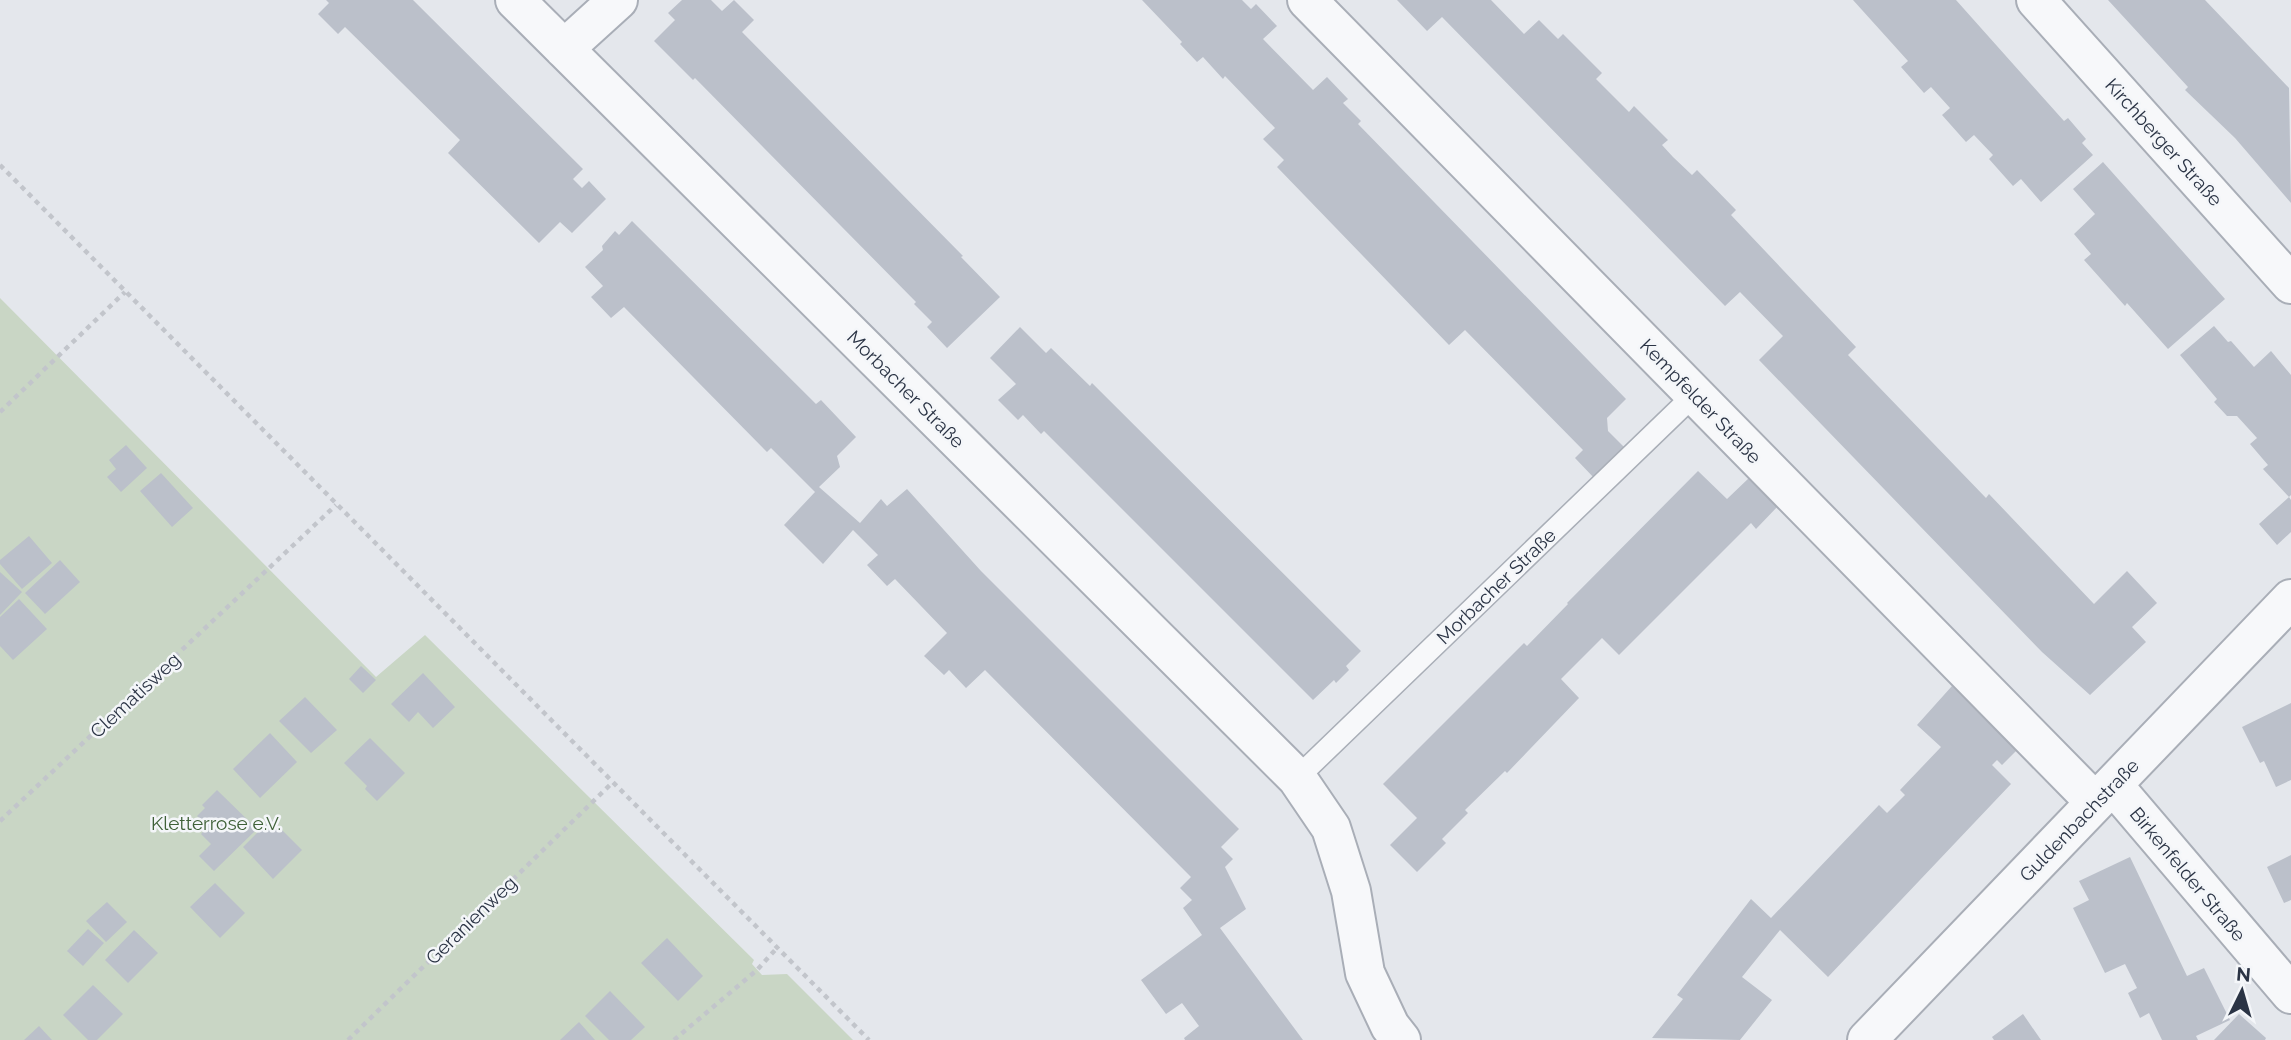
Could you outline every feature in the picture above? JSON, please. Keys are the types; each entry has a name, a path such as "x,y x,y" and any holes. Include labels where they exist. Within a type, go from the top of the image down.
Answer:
{"street":[{"name":"Morbacher Straße","path":"515,0 1297,778 1331,828 1351,891 1365,973 1390,1026 1401,1040"},
{"path":"564,49 618,0"},
{"name":"Kempfelder Straße","path":"1307,0 1695,395 2104,794"},
{"name":"Kirchberger Straße","path":"2036,0 2291,284"},
{"name":"Guldenbachstraße","path":"1867,1040 2291,599"},
{"name":"Birkenfelder Straße","path":"2104,794 2291,994"}],"lane":[{"name":"Morbacher Straße","path":"1297,778 1695,395"}],"path":[{"path":"0,165 869,1040"},
{"path":"0,412 125,292"},
{"name":"Clematisweg","path":"0,821 336,505"},
{"name":"Geranienweg","path":"348,1040 613,782"},
{"path":"674,1040 757,970 776,949"}],"green space":[{"name":"Kletterrose e.V.","path":"0,298 376,677 425,635 754,960 752,964 762,975 787,974 853,1040 0,1040"}],"building":[{"path":"326,0 413,0 583,169 573,179 582,188 589,181 606,199 572,233 560,222 539,243 448,153 460,140 345,27 338,34 318,14 329,3"},
{"path":"682,0 711,0 722,11 734,0 754,20 742,32 1000,297 947,348 927,327 932,322 914,304 916,302 695,78 693,80 654,41 675,20 668,13"},
{"path":"1142,0 1242,0 1251,9 1256,4 1277,26 1263,39 1313,90 1327,77 1348,99 1343,103 1361,121 1358,124 1626,399 1607,418 1608,431 1626,449 1595,479 1575,458 1583,450 1465,330 1449,345 1277,167 1284,160 1263,139 1275,128 1203,57 1197,62"},
{"path":"1397,0 1491,0 1524,34 1539,20 1558,39 1563,34 1602,73 1596,79 1629,112 1634,106 1668,140 1662,145 1673,157 1692,175 1697,170 1736,210 1731,215 1856,347 1848,355 1986,498 1989,494 2094,604 2127,571 2157,603 2132,627 2146,642 2090,695 2042,652 1759,360 1783,336 1740,292 1725,306 1442,17 1427,31"},
{"path":"1853,0 1956,0 2064,121 2068,118 2086,139 2082,143 2093,155 2041,202 2021,179 2013,186 1989,159 1993,155 1974,135 1966,142 1942,115 1950,108 1931,87 1924,93 1901,67 1908,61"},
{"path":"2108,0 2205,0 2289,88 2291,203 2235,138 2185,90 2188,87"},
{"path":"2103,162 2225,299 2168,349 2084,260 2091,254 2074,234 2095,214 2073,189"},
{"path":"632,221 816,404 821,400 856,437 837,456 840,467 819,487 860,523 881,499 887,506 907,489 981,571 1239,829 1221,847 1233,859 1225,867 1246,909 1220,928 1303,1040 1185,1040 1184,1038 1199,1026 1182,1003 1166,1014 1141,980 1202,935 1183,908 1192,900 1180,888 1191,877 985,670 966,688 949,670 944,675 924,656 947,633 895,579 887,586 867,565 878,555 853,530 823,564 784,525 815,492 771,448 767,452 624,307 611,318 591,297 603,286 585,267 603,250 602,246 615,231 619,235"},
{"path":"2214,326 2254,367 2271,351 2291,375 2289,497 2263,469 2268,465 2250,444 2257,438 2237,416 2227,416 2214,402 2217,399 2180,355"},
{"path":"1020,327 1046,353 1051,348 1090,386 1092,383 1361,651 1346,666 1349,670 1336,683 1334,680 1313,700 1044,431 1041,434 1023,415 1018,420 998,400 1016,384 990,358"},
{"path":"126,445 147,468 121,492 107,477 116,469 109,460"},
{"path":"1698,471 1727,499 1750,477 1779,505 1756,529 1751,523 1619,655 1602,638 1561,679 1579,698 1507,773 1505,771 1465,810 1468,813 1442,839 1446,843 1417,872 1390,845 1417,818 1383,784 1524,643 1527,646"},
{"path":"161,473 193,508 172,527 140,491"},
{"path":"2289,497 2291,532 2277,545 2259,524"},
{"path":"29,536 52,563 22,589 0,564 0,560"},
{"path":"60,560 80,582 45,614 25,593"},
{"path":"0,572 22,592 0,615"},
{"path":"19,599 47,629 13,660 0,646 0,617"},
{"path":"361,666 376,680 363,693 349,679"},
{"path":"423,673 455,707 433,728 418,712 409,722 391,704"},
{"path":"1952,686 2018,749 2002,765 1997,760 1992,765 2011,784 1828,977 1780,930 1742,977 1772,1000 1740,1040 1652,1038 1683,999 1677,995 1751,899 1771,918 1879,805 1887,813 1905,795 1900,790 1941,747 1917,725"},
{"path":"305,697 337,730 311,753 279,721"},
{"path":"2291,703 2291,780 2276,787 2264,761 2260,763 2242,727"},
{"path":"270,733 297,762 260,798 233,769"},
{"path":"370,738 405,773 377,801 365,789 367,786 344,763"},
{"path":"217,790 257,829 214,871 199,856 211,844 201,834 208,826 197,816 205,808 202,805"},
{"path":"271,819 302,850 273,879 243,847"},
{"path":"2291,855 2291,900 2284,903 2267,867"},
{"path":"2130,857 2187,976 2204,968 2230,1020 2196,1036 2198,1040 2162,1040 2149,1013 2140,1018 2128,993 2137,988 2125,964 2105,973 2073,908 2089,900 2079,881"},
{"path":"215,883 245,913 220,938 190,907"},
{"path":"107,902 127,922 106,942 86,921"},
{"path":"88,929 104,943 83,966 67,951"},
{"path":"134,930 158,953 128,983 105,960"},
{"path":"667,938 703,976 678,1001 641,963"},
{"path":"93,985 123,1014 97,1040 88,1040 63,1015"},
{"path":"610,991 645,1027 631,1040 609,1040 585,1016"},
{"path":"2023,1014 2041,1040 1994,1040 1992,1037"},
{"path":"2239,1014 2266,1038 2265,1040 2214,1040"},
{"path":"579,1022 595,1040 560,1040"},
{"path":"39,1026 52,1040 24,1040"}]}
